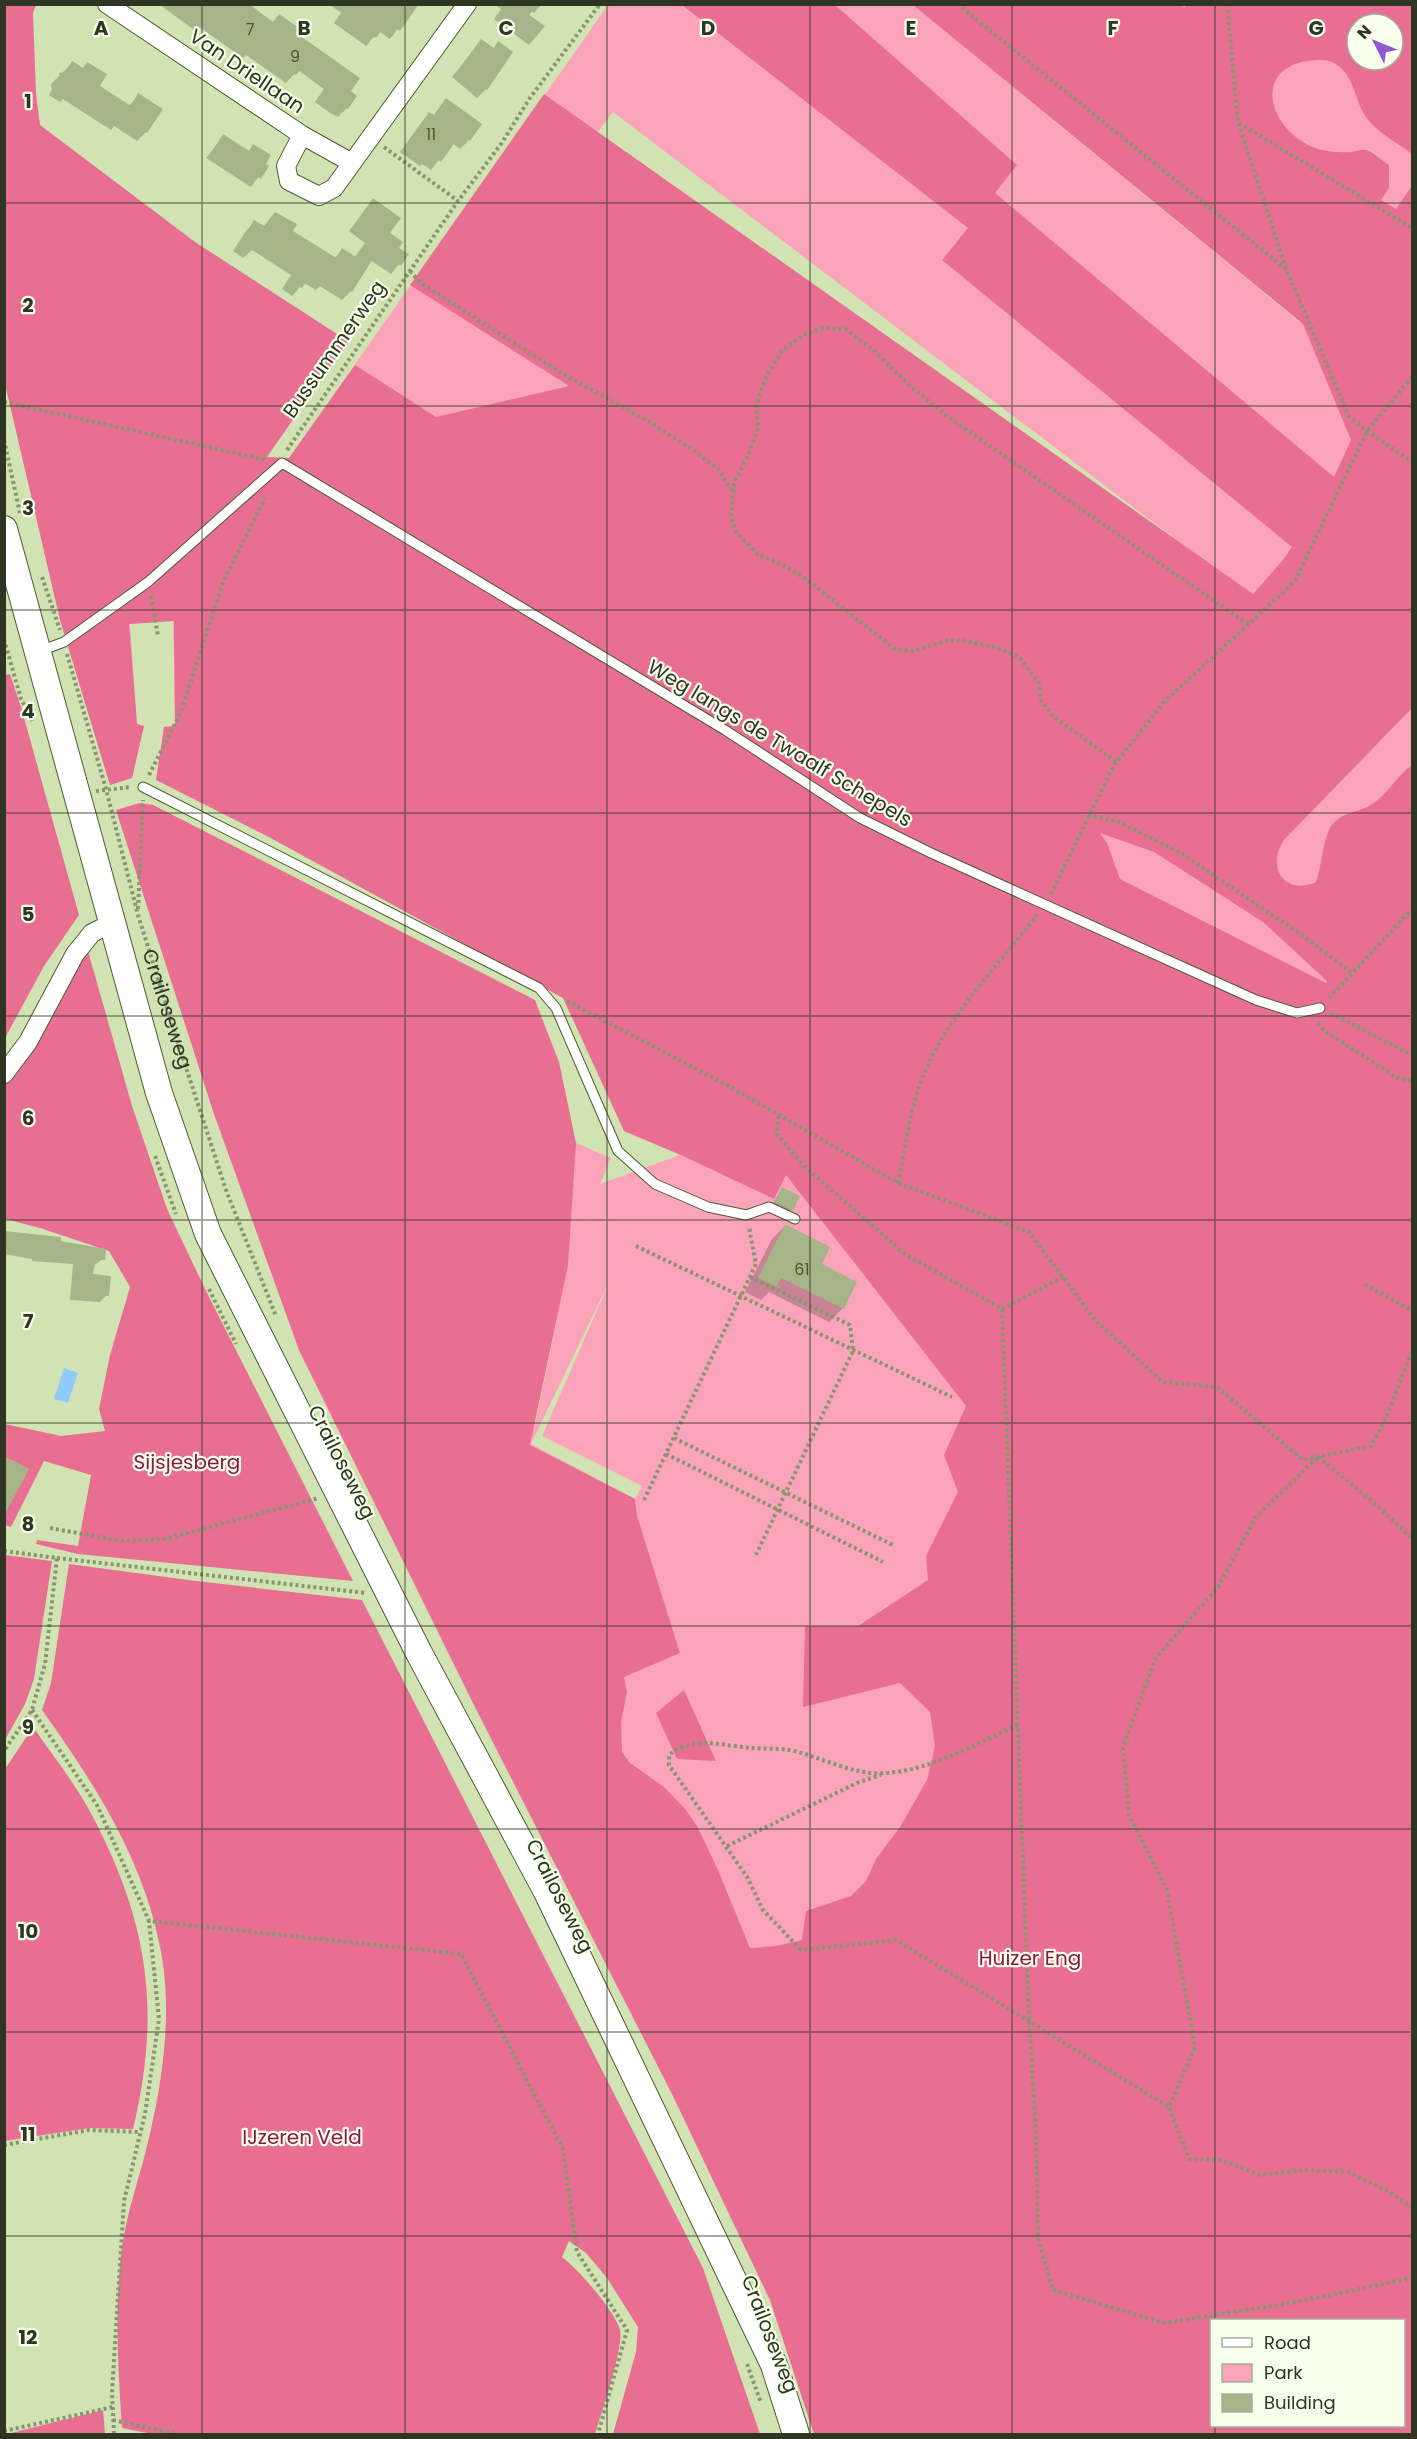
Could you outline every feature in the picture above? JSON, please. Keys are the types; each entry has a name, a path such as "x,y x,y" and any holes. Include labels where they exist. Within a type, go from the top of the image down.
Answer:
{"main road":[{"name":"Crailoseweg","path":"12,521 38,652 103,891 159,1093 208,1234 336,1490 552,1902 774,2365 796,2434"}],"street":[{"name":"Van Driellaan","path":"106,4 302,135 352,163 334,188 319,196 289,182 286,166 302,135"},
{"path":"352,163 466,4"},
{"path":"4,1074 28,1042 75,954 92,933 112,923"}],"lane":[{"path":"38,652 64,642 148,582 282,463"},
{"name":"Weg langs de Twaalf Schepels","path":"282,463 725,730 860,818 931,853 1256,1000 1297,1013 1320,1008"},
{"path":"143,787 539,988 555,1008 618,1151 655,1184 708,1207 746,1215 769,1207 795,1219"}],"path":[{"name":"Bussummerweg","path":"282,463 289,445 458,201 501,144 530,98 600,4"},
{"path":"957,4 1287,271"},
{"path":"1227,4 1238,122 1287,271 1349,416 1413,462"},
{"path":"1238,122 1413,228"},
{"path":"371,137 458,201"},
{"path":"410,271 421,284 562,374 648,421 693,450 718,469 733,493"},
{"path":"1116,762 1053,716 1041,701 1039,683 1019,657 998,648 965,641 948,640 914,651 895,649 806,579 781,564 758,555 737,533 731,518 735,483 758,429 756,405 766,376 782,351 803,335 824,328 845,329 872,349 908,384 948,417 1249,625"},
{"path":"898,1183 920,1085 939,1041 975,988 1046,905 1088,815 1116,762 1165,701 1295,581 1367,431 1413,377"},
{"path":"4,402 282,463"},
{"path":"4,440 12,521"},
{"path":"138,915 143,787 181,712 223,582 267,493"},
{"name":"Crailoseweg","path":"40,574 64,642 106,789 138,915 226,1190 279,1324"},
{"path":"148,582 158,636"},
{"path":"106,789 143,787"},
{"path":"1088,815 1119,822 1180,853 1306,938 1352,973"},
{"path":"1413,909 1320,1008 1413,1055"},
{"path":"539,988 725,1084 898,1183 1029,1232 1096,1321 1163,1382 1216,1387 1303,1460 1371,1446 1384,1423 1413,1351"},
{"path":"1308,1010 1326,1032 1398,1078 1413,1081"},
{"path":"779,1116 776,1133 805,1167 905,1254 1002,1309"},
{"path":"644,1500 756,1264 746,1215"},
{"path":"636,1246 952,1397"},
{"path":"750,1277 850,1325 853,1351 756,1555"},
{"path":"1002,1309 1064,1277"},
{"path":"1365,1284 1413,1311"},
{"path":"1002,1309 1029,2019 1036,2131 1038,2238 1053,2290 1164,2323 1296,2302 1413,2278"},
{"path":"674,1438 895,1546"},
{"path":"666,1454 884,1562"},
{"path":"1318,1457 1413,1538"},
{"path":"1169,2107 1196,2048 1167,1890 1129,1815 1123,1748 1155,1659 1218,1587 1256,1517 1318,1457"},
{"path":"50,1528 121,1542 165,1539 215,1524 268,1514 319,1499 336,1490"},
{"path":"4,1551 366,1593 384,1583"},
{"path":"4,1751 32,1710 45,1664 57,1558"},
{"path":"32,1710 97,1805 149,1921 159,2019 141,2132 124,2201 112,2407 114,2434"},
{"path":"727,1846 859,1782 886,1773 931,1764 1018,1725"},
{"path":"886,1773 863,1772 789,1750 709,1743 676,1748 669,1755 669,1765 747,1876 763,1910 801,1950 896,1940 1029,2019 1169,2107 1189,2159 1222,2160 1259,2175 1307,2170 1348,2172 1388,2191 1413,2208"},
{"path":"149,1921 461,1954 563,2149 577,2252 627,2330 597,2434"},
{"path":"4,2145 89,2130 141,2132"},
{"path":"4,2431 112,2407"},
{"path":"113,2420 177,2434"}],"green space":[{"name":"Huizer Eng","path":"1180,4 1184,7 1189,4 1412,5 1412,1103 1404,2319 1210,2319 1210,2426 814,2434 770,2300 673,2096 474,1705 299,1350 214,1114 116,810 140,803 153,805 535,1000 541,1029 576,1143 611,1158 600,1184 680,1155 624,1131 1076,802 156,780 164,727 175,726 173,621 130,624 137,724 144,726 132,778 110,785 60,620 266,457 289,458 608,5 913,5 1302,324","holes":["613,112 1266,608 457,314","575,1153 568,1266 534,1430","611,1278 542,1436 642,1486 635,1499 531,1444"]},
{"name":"Huizer Eng","path":"1180,4 1184,7 1189,4 1412,5 1412,154 1370,122 1346,74 1334,63 1314,60 1291,66 1280,73 1274,83 1272,95 1274,107 1280,119 1306,144 1331,152 1366,150 1389,165 1389,188 1381,200 1396,209 1412,186 1412,708 1284,840 1277,860 1281,876 1287,882 1305,885 1316,882 1325,841 1334,823 1343,816 1375,802 1412,765 1412,2434 814,2434 770,2300 673,2096 474,1705 299,1350 214,1114 116,810 140,803 153,805 535,1000 559,1062 576,1143 568,1266 530,1445 635,1499 637,1516 680,1653 624,1677 627,1692 621,1722 622,1752 630,1763 664,1787 686,1810 697,1826 750,1948 776,1946 802,1940 806,1911 851,1896 866,1881 876,1859 900,1827 927,1780 935,1746 930,1712 900,1683 803,1707 805,1626 858,1626 928,1580 926,1556 958,1492 944,1455 966,1406 786,1175 774,1199 624,1131 563,998 267,836 156,780 164,727 175,726 174,621 129,624 137,724 144,726 132,778 110,785 60,620 5,384 4,5 36,5 33,13 36,94 40,125 195,242 348,341 267,457 289,458 355,365 436,417 569,386 410,285 544,94 1253,594 1292,547 942,260 968,228 682,5 835,5 1017,165 995,193 1334,477 1351,440 1303,324 913,5","holes":["1100,833 1154,852 1263,922 1327,981 1326,983 1120,879 1107,843"]},
{"path":"10,674 79,915 44,966 5,1038 4,675"},
{"name":"Sijsjesberg","path":"84,937 132,1106 167,1209 353,1581 78,1554 36,1544 37,1540 78,1546 91,1475 44,1461 11,1527 5,1525 5,1424 61,1436 105,1431 99,1409 110,1355 130,1287 109,1251 5,1219 5,1073"},
{"path":"5,1555 52,1561 34,1679 25,1704 5,1740"},
{"name":"IJzeren Veld","path":"69,1564 362,1600 703,2268 760,2434 613,2434 636,2352 638,2327 607,2278 586,2253 569,2241 562,2257 595,2291 611,2312 620,2330 619,2351 595,2434 152,2434 122,2428 118,2292 122,2247 147,2146 161,2076 166,2028 165,1980 154,1923 144,1889 131,1858 81,1767 42,1710 51,1683"},
{"path":"684,1690 716,1761 677,1759 656,1713"},
{"path":"33,1727 65,1772 94,1819 113,1858 127,1896 138,1933 145,1970 146,2047 142,2087 133,2129 89,2128 5,2141 5,1769"},
{"path":"103,2410 105,2434 7,2434"}],"water":[{"path":"64,1368 78,1373 68,1403 54,1399"}],"building":[{"path":"180,4 249,4 273,22 279,14 300,29 296,33 360,78 351,91 357,96 348,109 340,105 322,93 332,79 307,61 296,75 256,46 253,50 208,17 204,22"},
{"path":"329,4 419,4 400,31 388,22 376,38"},
{"path":"494,4 537,4 522,25"},
{"path":"481,39 494,48 498,41 513,52 487,90 460,68"},
{"path":"72,61 83,68 87,62 107,74 100,86 131,106 138,93 163,109 147,133 124,118 121,122 72,90 70,94 56,86 60,79 59,73 65,72"},
{"path":"446,98 482,124 470,141 461,134 441,162 432,155 430,158 408,142 429,112 434,115"},
{"path":"223,134 249,151 253,144 271,155 266,164 269,166 261,179 214,149"},
{"path":"373,198 401,218 390,233 403,242 399,248 409,254 401,266 378,251 352,292 329,278 326,282 312,273 302,288 290,280 299,266 259,240 253,250 241,242 254,220 264,226 275,212 297,224 293,231 336,258 342,248 356,257 373,234 356,222"},
{"path":"782,1187 800,1196 793,1211 774,1202"},
{"path":"785,1224 830,1247 822,1264 857,1282 844,1309 781,1278 776,1287 758,1278"},
{"path":"4,1231 61,1237 61,1241 106,1249 105,1260 96,1259 93,1274 111,1276 109,1296 76,1293 79,1258 39,1254 39,1252 4,1246"},
{"path":"4,1456 29,1469 4,1516"}]}
